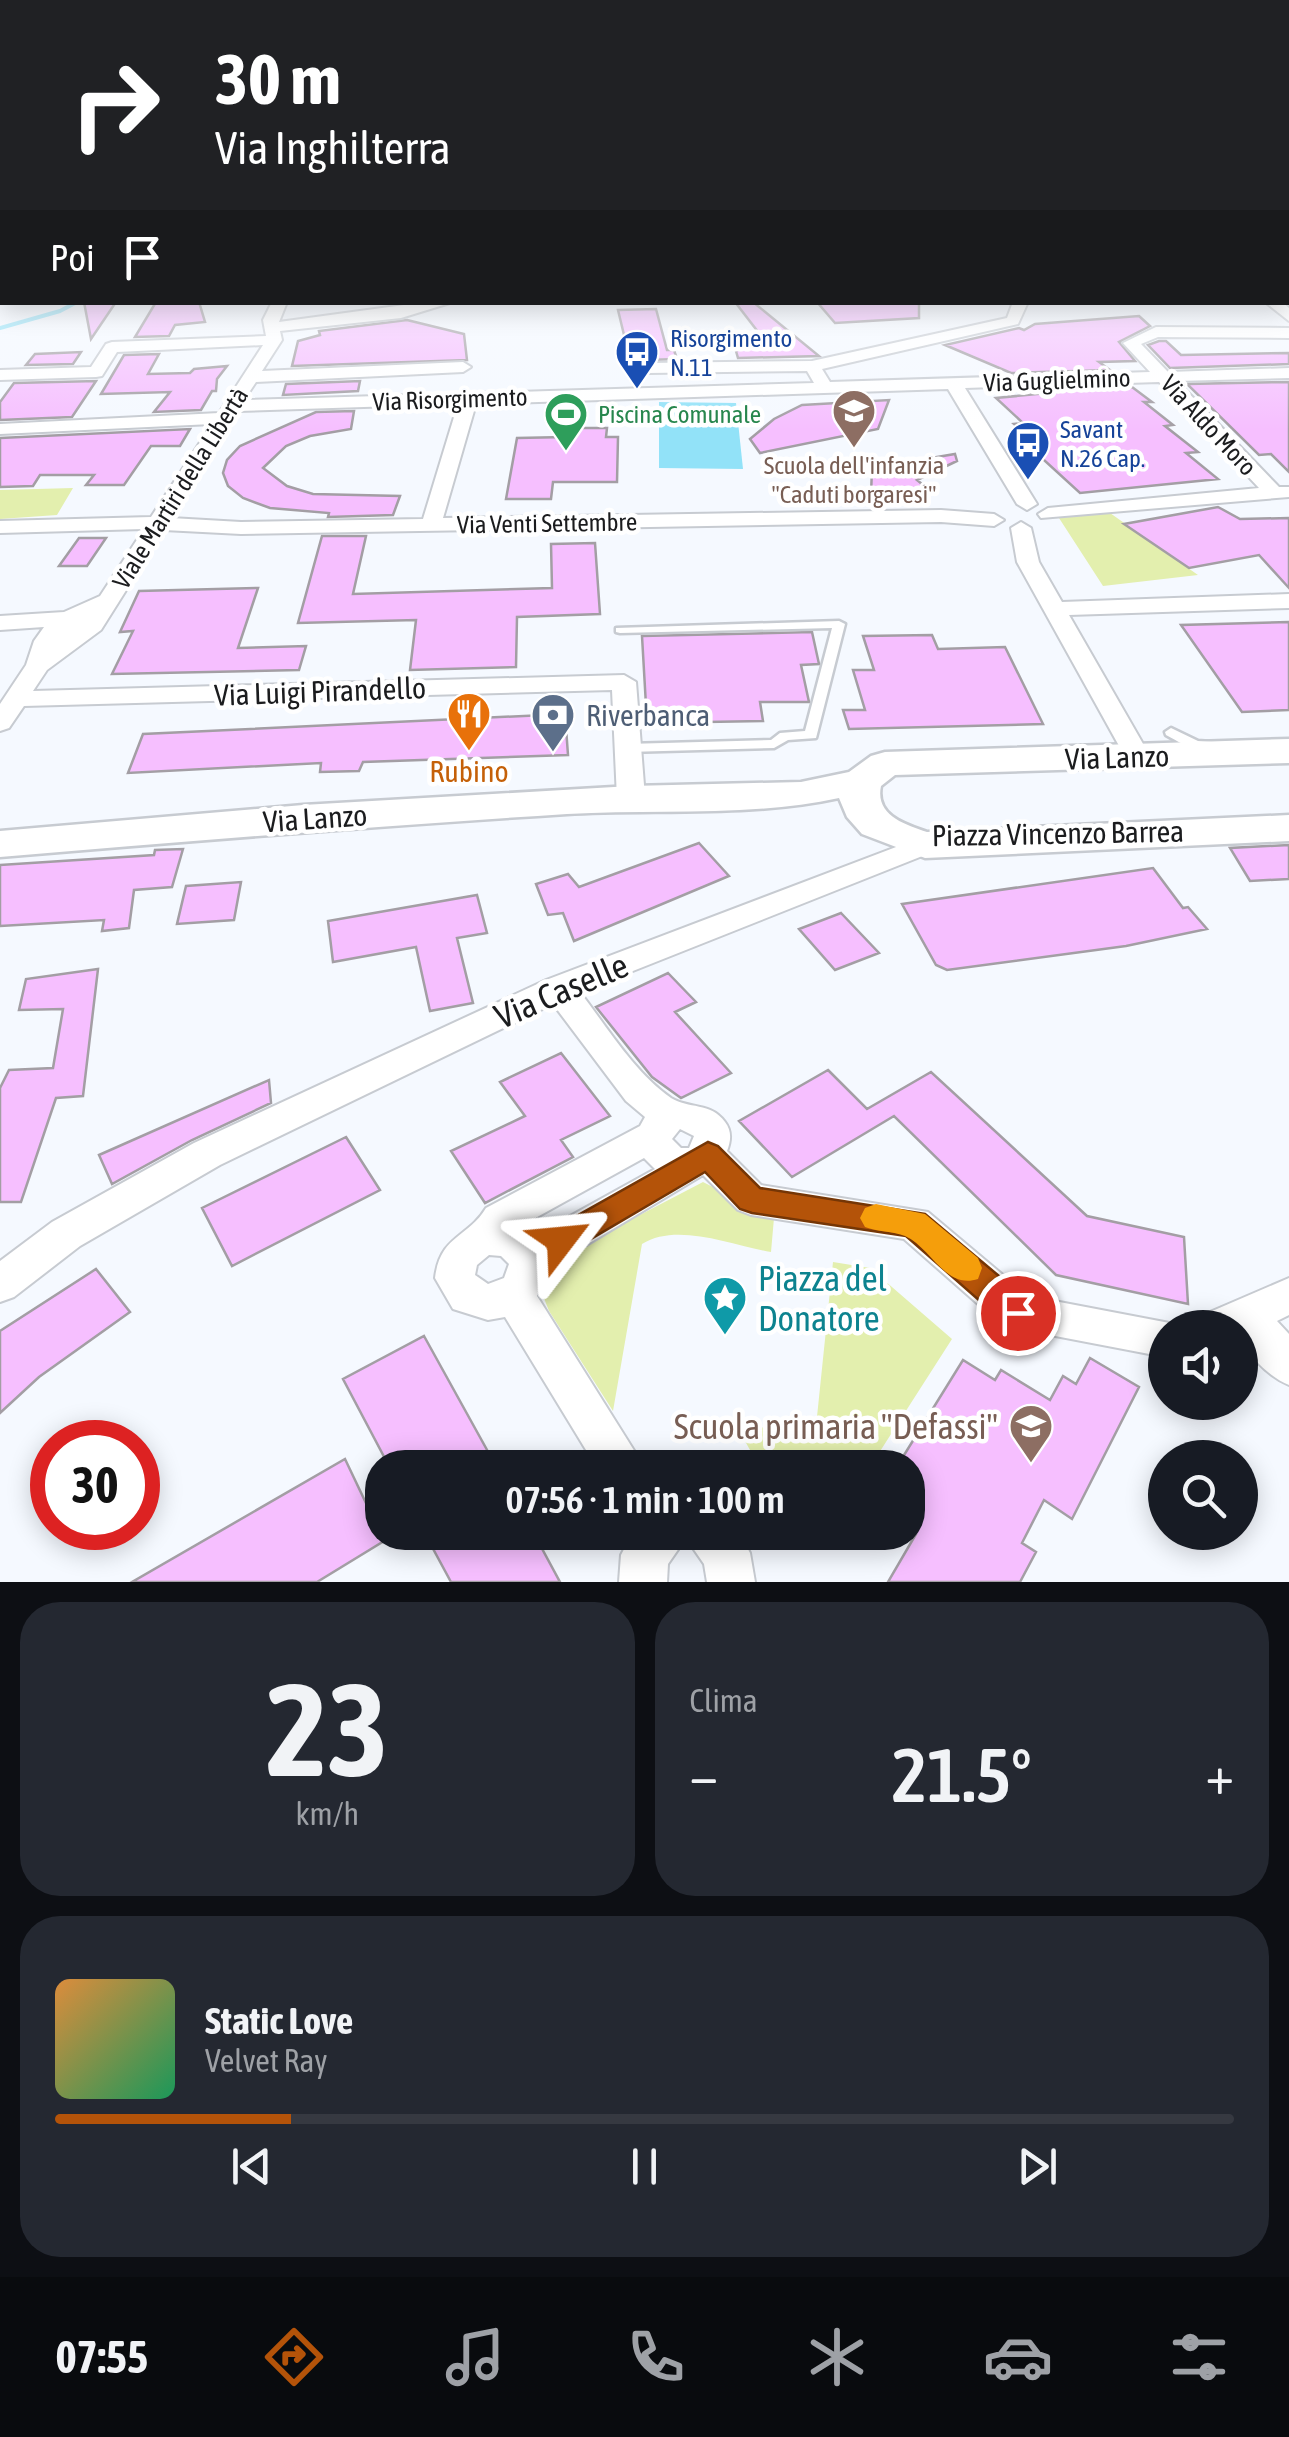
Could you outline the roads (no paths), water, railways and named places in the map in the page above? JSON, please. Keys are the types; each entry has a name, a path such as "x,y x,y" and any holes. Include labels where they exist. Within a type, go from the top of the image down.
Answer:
{"street":[{"name":"Viale Martiri della Libertà","path":"0,723 38,664 93,626 251,376 274,334 271,320 278,305"},
{"path":"0,375 96,372 112,347 274,334 432,305"},
{"path":"648,368 812,366 1013,321 1019,305"},
{"name":"Via Aldo Moro","path":"1282,493 1131,343 1156,332 1289,333"},
{"name":"Viale Martiri della Libertà","path":"251,376 462,366"},
{"path":"812,366 825,387"},
{"name":"Via Guglielmino","path":"825,387 1289,373"},
{"path":"953,383 1028,504"},
{"name":"Via Risorgimento","path":"0,429 469,398 825,387"},
{"path":"431,525 469,398"},
{"path":"1048,514 1044,525 1021,528 992,515 1008,502 1028,504 1048,514 1282,493"},
{"name":"Via Venti Settembre","path":"0,527 106,522 154,526 431,525 992,515"},
{"path":"1021,528 1028,562 1137,756"},
{"name":"Viale Martiri della Libertà","path":"38,664 39,650 56,626 109,600"},
{"path":"1056,608 1289,601"},
{"path":"0,623 69,619"},
{"name":"Via Luigi Pirandello","path":"16,700 624,682 628,748"},
{"path":"628,748 632,798"},
{"name":"Via Lanzo","path":"0,844 303,818 632,798 801,794 1137,756 1284,753"},
{"name":"Piazza Vincenzo Barrea","path":"1284,753 903,768 881,774 864,794 869,811 886,826 927,838 1289,827"},
{"path":"870,786 884,831 925,845"},
{"name":"Via Caselle","path":"0,1284 66,1234 207,1154 558,988 925,845 1289,827"},
{"path":"558,988 662,1127"},
{"path":"689,1116 706,1125 713,1140 699,1159 521,1277 503,1300 477,1301 459,1288 455,1278 460,1256 468,1247 490,1237 513,1210 662,1127 689,1116"},
{"path":"699,1159 752,1200 914,1224 1018,1313 1148,1335"},
{"path":"490,1237 518,1244 521,1277 613,1450"},
{"path":"1258,1310 1289,1296"},
{"path":"1258,1342 1289,1365"},
{"path":"643,1582 645,1555 649,1550"},
{"path":"723,1550 730,1582"}],"lane":[{"path":"620,630 839,624 811,735 785,736 774,744 628,748"},
{"path":"1171,732 1196,745 1243,743 1284,753"}],"water":[{"path":"659,402 736,403 743,469 659,468"}],"waterway":[{"path":"0,328 71,305"}],"place":[{"name":"Risorgimento N.11","path":"637,390"},
{"name":"Scuola dell'infanzia \"Caduti borgaresi\"","path":"854,449"},
{"name":"Piscina Comunale","path":"566,452"},
{"name":"Savant N.26 Cap.","path":"1028,481"},
{"name":"Rubino","path":"469,752"},
{"name":"Riverbanca","path":"553,753"},
{"name":"Piazza del Donatore","path":"725,1336"},
{"name":"Scuola primaria \"Defassi\"","path":"1031,1464"}]}
